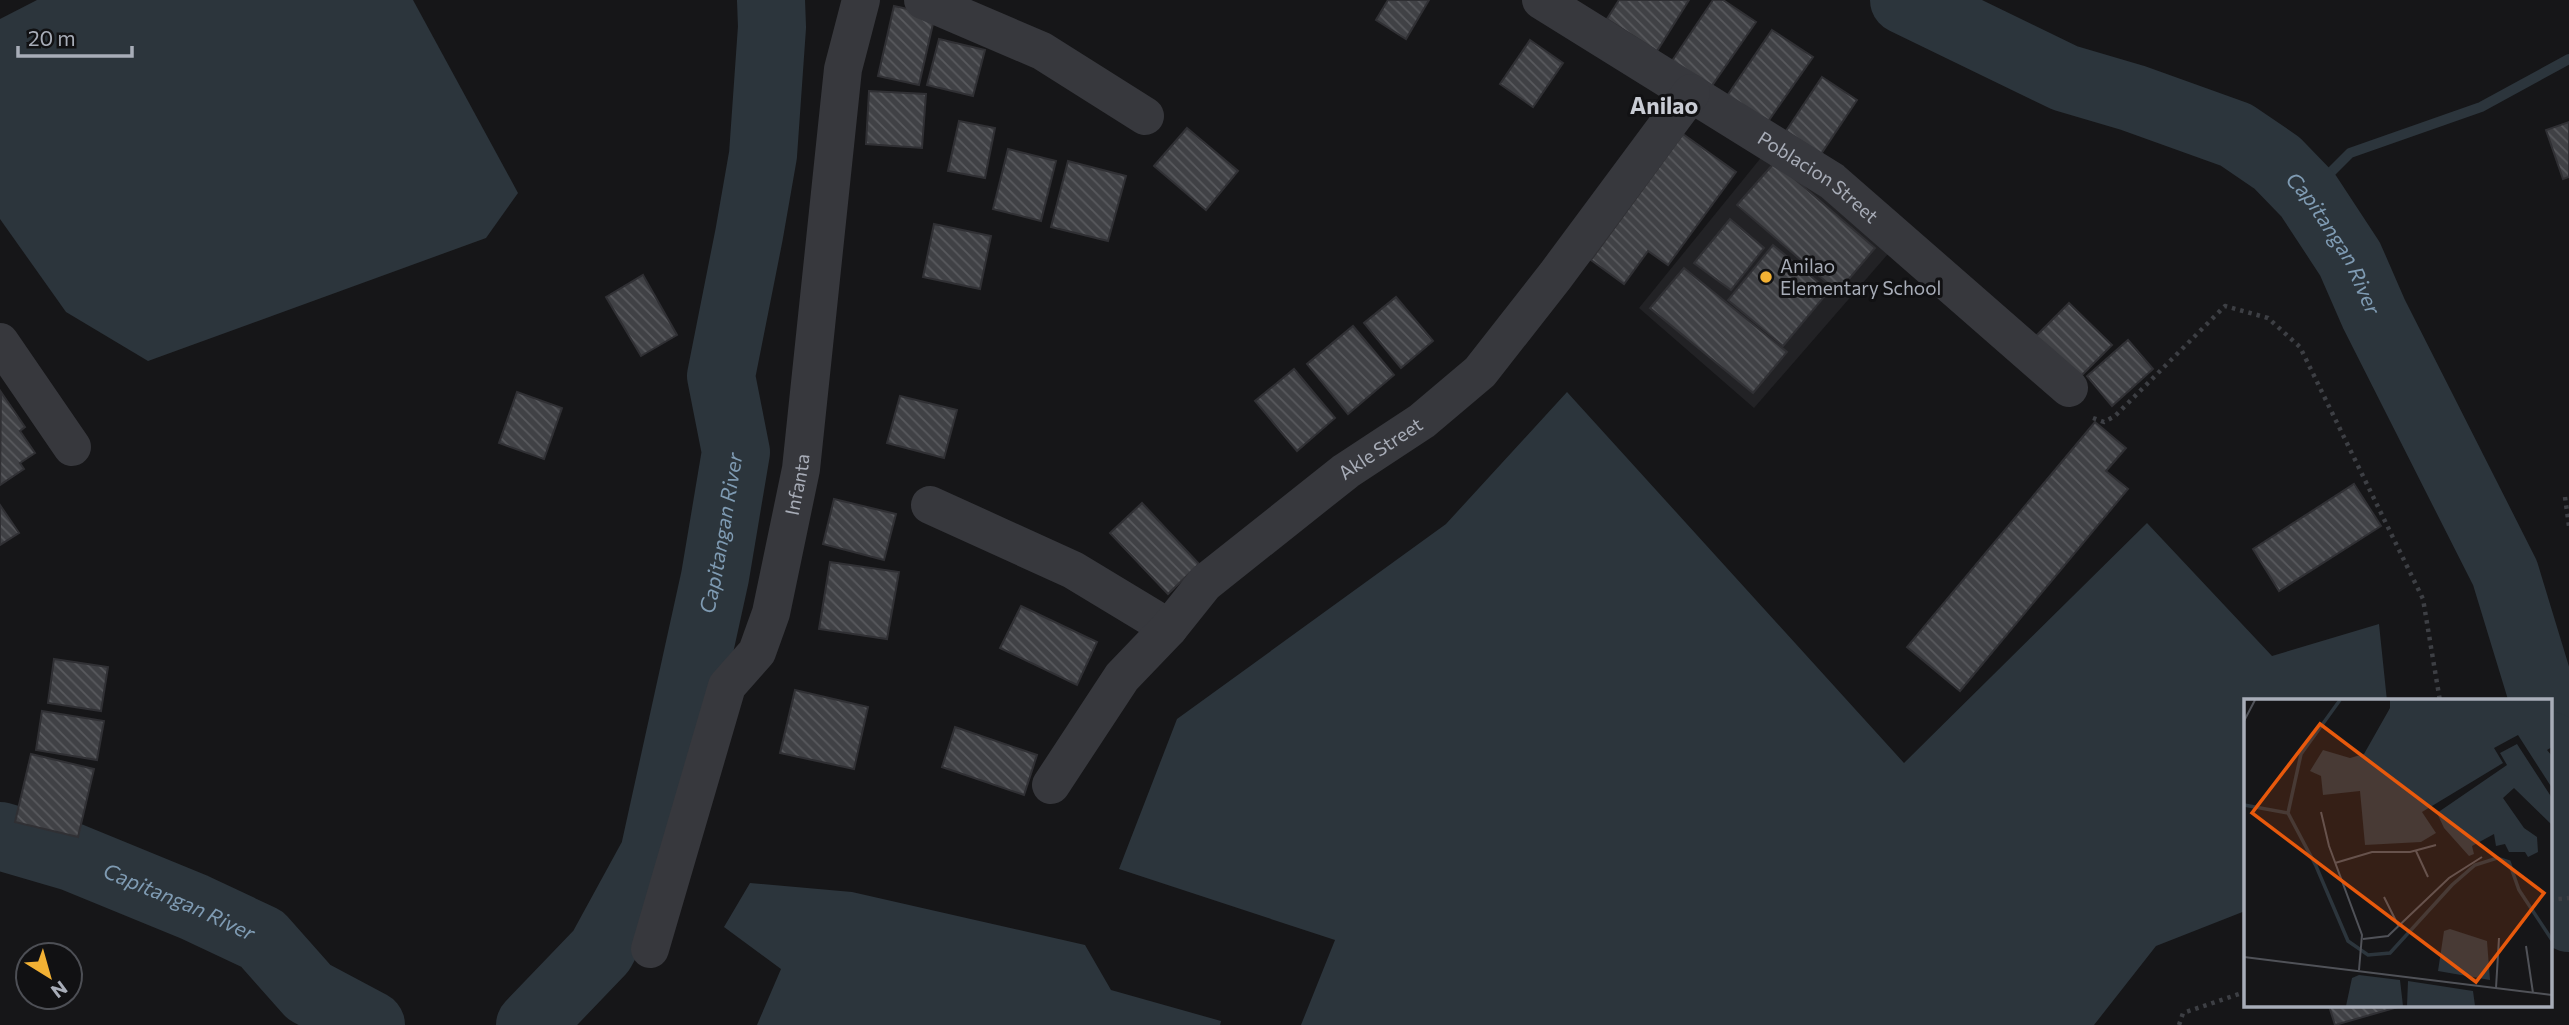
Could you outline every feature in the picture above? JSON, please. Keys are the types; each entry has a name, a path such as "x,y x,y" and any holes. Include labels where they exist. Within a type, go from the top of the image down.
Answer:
{"street":[{"name":"Infanta","path":"650,949 727,686 757,652 771,613 802,469 843,69 861,0"},
{"path":"923,0 1042,51 1144,116"},
{"name":"Poblacion Street","path":"1541,0 1832,181 2069,388"},
{"name":"Akle Street","path":"1051,785 1122,677 1169,628 1205,583 1346,471 1422,421 1479,372 1556,275 1691,93"},
{"path":"0,342 72,447"},
{"path":"930,505 1073,570 1169,628"}],"path":[{"path":"2069,388 2088,416 2104,422 2115,416 2225,306 2268,318 2301,347 2423,599 2440,699"},
{"path":"2565,497 2569,526"},
{"path":"2179,1025 2183,1013 2244,992"}],"shaded area":[{"path":"37,0 413,0 518,193 486,238 148,361 66,312 0,219 0,19"},
{"name":"Anilao Elementary School","path":"1768,149 1894,247 1754,408 1639,308"},
{"path":"1567,392 1904,763 2147,523 2272,656 2379,624 2387,699 2244,699 2244,911 2156,946 2094,1025 1301,1025 1335,940 1119,869 1177,719 1446,524"},
{"path":"750,883 852,892 1085,945 1111,990 1221,1021 1220,1025 757,1025 781,969 724,927"}],"building":[{"path":"1388,0 1429,0 1406,39 1376,20"},
{"path":"1619,0 1689,0 1657,51 1607,19"},
{"path":"1713,0 1723,0 1756,22 1711,87 1672,61"},
{"path":"894,6 935,15 919,85 878,76"},
{"path":"1772,30 1813,57 1767,123 1727,96"},
{"path":"939,39 985,50 973,96 927,85"},
{"path":"1530,40 1563,63 1533,107 1500,84"},
{"path":"1822,77 1857,100 1821,154 1786,131"},
{"path":"869,91 926,94 922,148 866,144"},
{"path":"959,121 995,128 985,178 948,171"},
{"path":"2569,122 2569,177 2563,179 2546,130"},
{"path":"1187,128 1238,171 1206,210 1154,166"},
{"path":"1683,134 1736,172 1668,265 1648,251 1624,284 1591,260"},
{"path":"1008,149 1056,161 1041,221 993,209"},
{"path":"1068,161 1126,176 1108,241 1051,227"},
{"path":"1775,162 1875,248 1838,292 1737,205"},
{"path":"1730,219 1764,248 1731,290 1694,263"},
{"path":"934,224 991,236 980,289 923,277"},
{"path":"1773,245 1829,291 1783,346 1728,300"},
{"path":"1684,268 1787,352 1753,393 1650,308"},
{"path":"643,275 677,335 641,356 606,297"},
{"path":"1396,297 1433,341 1401,368 1364,323"},
{"path":"2069,303 2112,345 2075,382 2032,340"},
{"path":"1353,326 1394,375 1348,414 1307,364"},
{"path":"2128,340 2153,369 2112,406 2087,376"},
{"path":"1294,369 1335,418 1297,451 1255,401"},
{"path":"1,392 25,427 20,431 35,453 20,463 24,469 0,485"},
{"path":"517,392 562,408 544,459 499,443"},
{"path":"900,396 957,410 944,458 887,443"},
{"path":"2095,422 2126,448 2106,471 2128,489 1960,691 1907,647"},
{"path":"2354,484 2381,526 2279,591 2253,549"},
{"path":"834,499 896,514 884,560 823,544"},
{"path":"1142,503 1199,564 1168,594 1110,533"},
{"path":"0,505 19,533 0,545"},
{"path":"830,562 899,572 887,639 819,629"},
{"path":"1021,606 1097,642 1077,685 1000,648"},
{"path":"54,659 108,667 101,711 48,703"},
{"path":"795,690 868,707 854,769 780,753"},
{"path":"42,711 104,721 97,760 36,750"},
{"path":"955,727 1037,755 1024,795 942,767"},
{"path":"31,754 94,769 78,837 15,822"},
{"path":"2329,1007 2398,1007 2335,1025"}],"waterway":[{"name":"Capitangan River","path":"530,1025 601,951 654,854 715,577 736,452 721,376 763,155 772,27 771,0"},
{"name":"Capitangan River","path":"1904,0 2065,78 2133,98 2236,135 2277,163 2308,195 2350,259 2374,314 2505,573 2543,699"},
{"path":"2308,195 2350,153 2481,107 2569,59"},
{"name":"Capitangan River","path":"2552,764 2569,918"},
{"name":"Capitangan River","path":"0,836 72,857 194,907 262,939 309,992 371,1025"}],"place":[{"name":"Anilao Elementary School","path":"1766,277"}],"district":[{"name":"Anilao","path":"1664,106"}]}
